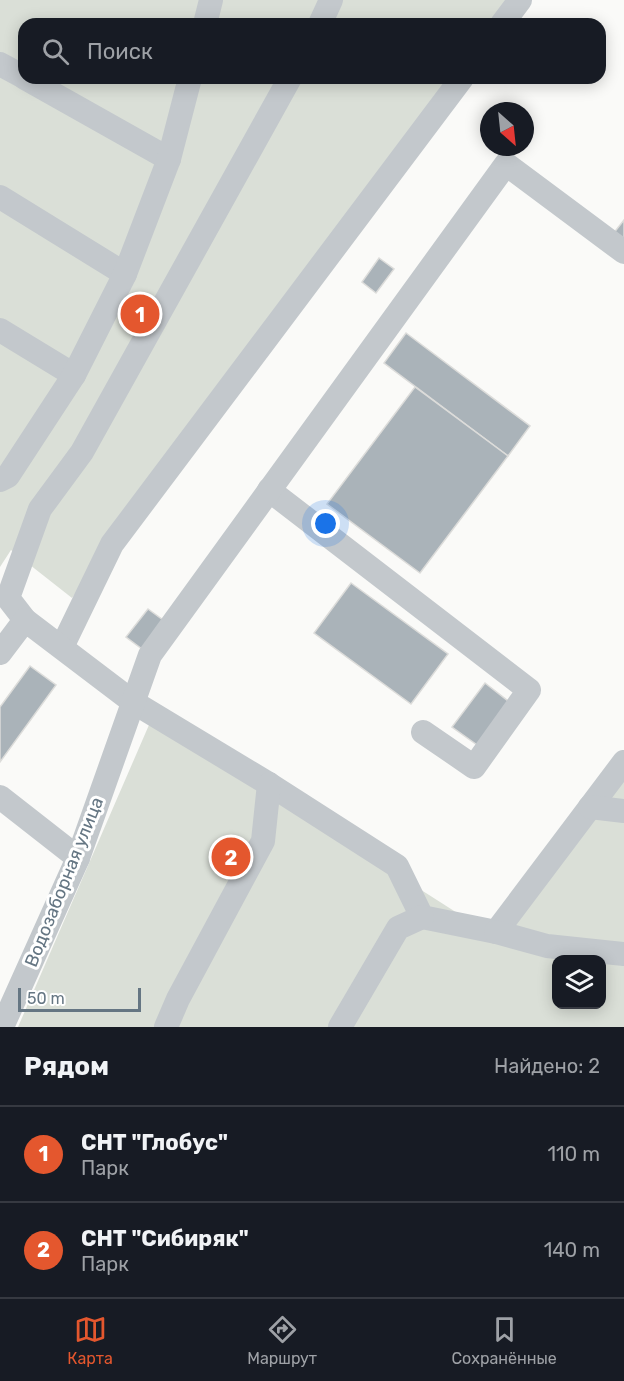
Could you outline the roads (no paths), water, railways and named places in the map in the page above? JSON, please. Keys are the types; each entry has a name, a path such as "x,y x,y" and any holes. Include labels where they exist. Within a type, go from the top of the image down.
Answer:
{"lane":[{"path":"206,18 211,0"},
{"path":"323,18 331,0"},
{"path":"506,18 520,0"},
{"path":"0,64 18,74"},
{"path":"36,84 169,159"},
{"path":"3,476 74,375 125,274 169,159 188,84"},
{"path":"287,84 82,452 40,509 8,598 25,620 133,702 269,784 397,866 422,917"},
{"path":"62,647 112,544 457,84"},
{"name":"Водозаборная улица","path":"3,1020 78,858 150,655 506,164 624,252"},
{"path":"0,197 125,274"},
{"path":"0,330 74,375"},
{"path":"269,490 529,690 474,767 423,732"},
{"path":"0,653 25,620"},
{"path":"496,932 624,762"},
{"path":"166,1027 178,999 263,841 269,784"},
{"path":"0,797 78,858"},
{"path":"590,807 624,811"},
{"path":"340,1027 398,928 422,917 496,932 547,946 624,954"}],"place":[{"name":"СНТ \"Глобус\"","path":"140,314"},
{"name":"СНТ \"Сибиряк\"","path":"231,857"}]}
